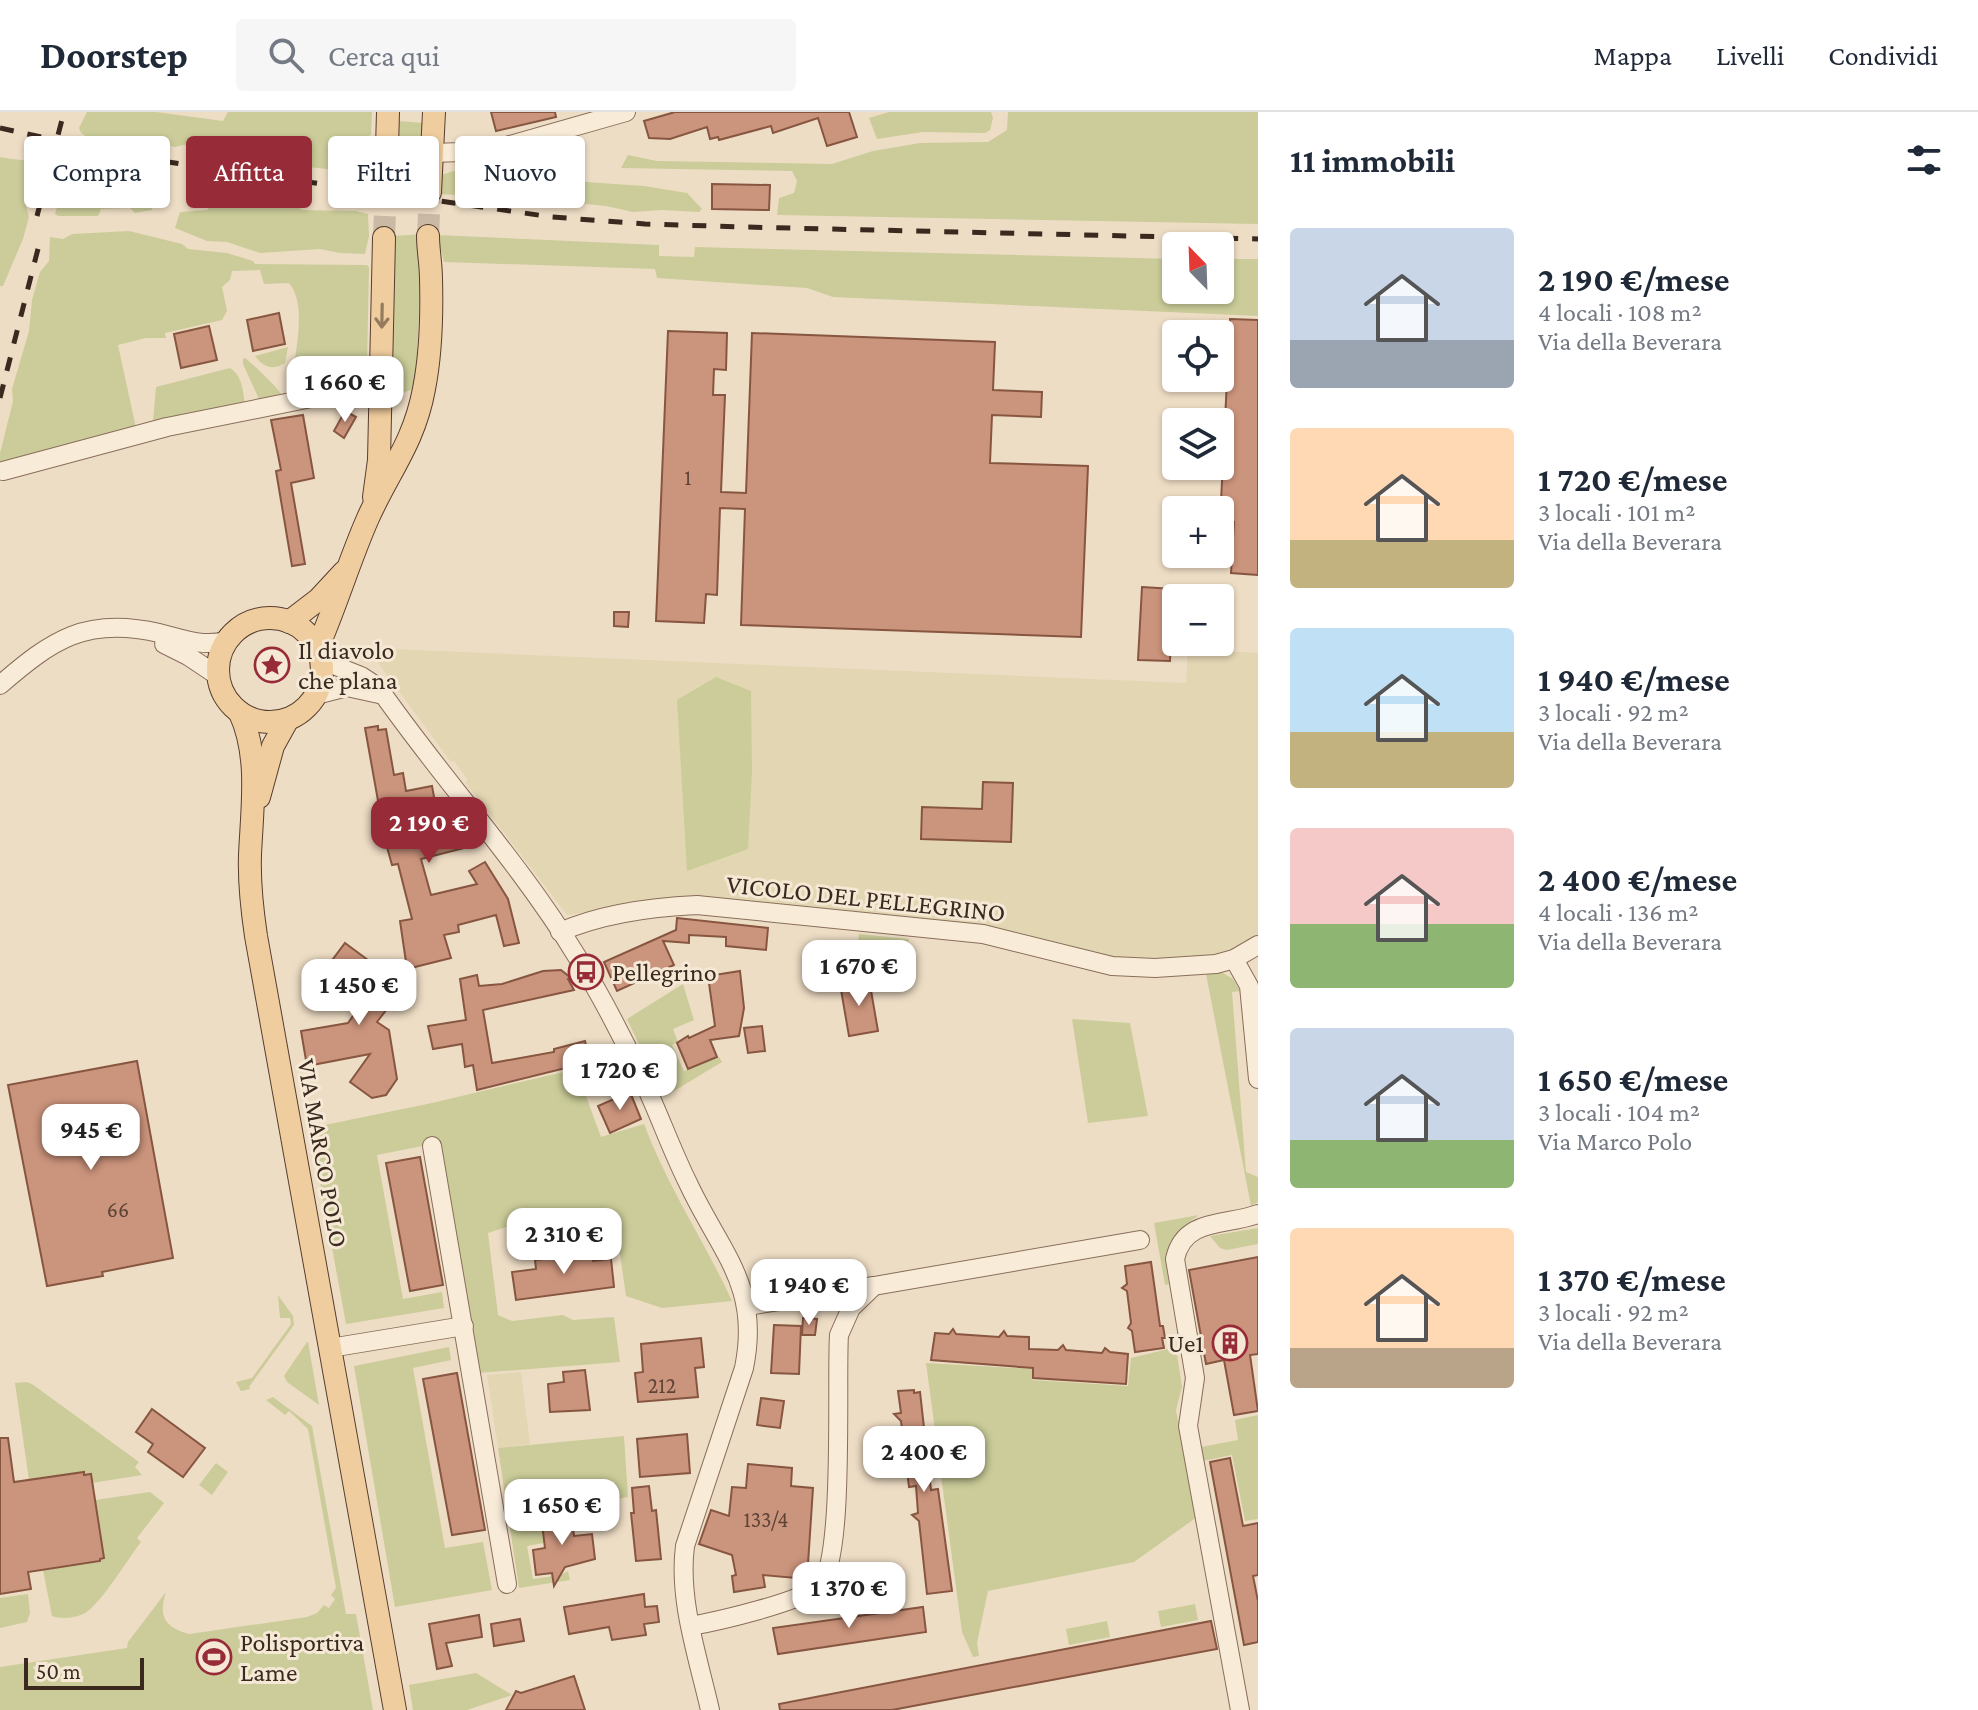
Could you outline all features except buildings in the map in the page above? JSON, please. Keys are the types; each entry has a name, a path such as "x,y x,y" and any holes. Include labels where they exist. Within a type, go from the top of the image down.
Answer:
{"main road":[{"path":"387,136 388,112"},
{"path":"433,136 434,112"},
{"path":"319,655 339,601 346,569 418,417 424,390 430,324 428,236"},
{"path":"370,514 378,477 384,238"},
{"path":"289,622 315,603 346,569"},
{"path":"259,619 289,622 304,631 319,655 322,675 316,695 301,712 288,719 262,722 240,713 225,696 218,676 219,656 226,641 240,627 259,619"},
{"name":"VIA MARCO POLO","path":"240,713 250,749 253,920 395,1710"},
{"name":"VIA MARCO POLO","path":"253,825 273,746 288,719"}],"street":[{"path":"439,153 489,151 626,112"},
{"path":"3,471 167,427 316,397 381,390"},
{"path":"0,685 39,652 61,639 93,629 155,632 196,644 226,641"},
{"path":"128,630 178,651 218,676"},
{"path":"319,655 372,682 560,932 580,962 641,1074 695,1198 731,1260 747,1306 749,1345 685,1546 684,1575 691,1626 710,1710"},
{"path":"316,695 347,687 371,690 384,696"},
{"name":"VICOLO DEL PELLEGRINO","path":"560,932 627,914 697,905 983,934 1112,966 1195,966 1234,959 1258,945"},
{"path":"1234,959 1249,986 1258,1079"},
{"path":"432,1146 507,1584"},
{"path":"1240,1710 1188,1426 1195,1378 1175,1259 1180,1244 1197,1228 1258,1214"},
{"path":"747,1306 1140,1240"},
{"path":"691,1626 773,1605 816,1589 824,1582 833,1538 839,1335 851,1308 874,1286"},
{"path":"330,1348 464,1326"}],"shaded area":[{"path":"367,648 1186,683 1188,656 1258,653 1258,950 1207,959 1128,961 1040,942 649,903 567,915 465,782 468,780 454,761 451,762"},
{"path":"521,1372 530,1444 498,1448 487,1375"}],"green space":[{"path":"87,112 156,112 223,121 228,112 372,112 371,135 328,136 328,169 312,167 312,136 186,136 186,144 175,147 170,146 170,136 86,136 79,128"},
{"path":"889,112 991,112 993,118 990,130 985,133 923,132 877,139 869,118"},
{"path":"1008,112 1258,112 1258,224 777,215 779,198 794,193 797,181 792,171 621,168 628,155 657,161 832,164 873,151 920,143 988,142 1007,130"},
{"path":"398,121 424,123 424,136 397,136"},
{"path":"0,157 24,161 24,208 29,217 23,239 3,286 0,286"},
{"path":"455,171 455,195 439,194 441,175"},
{"path":"585,182 687,193 702,209 699,212 633,212 585,204"},
{"path":"57,208 130,208 101,209 98,216 55,214"},
{"path":"130,208 152,208 152,210 135,213"},
{"path":"300,208 356,211 368,214 369,236 365,254 320,249 260,253 227,242 207,241 175,228 180,212"},
{"path":"129,231 182,244 188,249 227,253 255,264 367,265 367,366 364,374 352,381 326,385 324,377 309,378 309,388 292,391 299,321 295,294 289,283 264,284 260,270 232,271 230,280 222,287 227,311 222,320 165,333 166,338 146,338 118,345 136,428 0,469 0,453 13,401 12,389 29,331 32,300 40,272 49,261 50,237 63,239 72,234"},
{"path":"423,234 416,376 411,390 399,394 390,386 393,236"},
{"path":"437,235 659,245 659,256 694,257 695,247 1162,259 1162,304 1234,304 1234,259 1258,259 1258,316 833,297 807,288 657,278 655,269 444,262"},
{"path":"288,347 285,363 276,367 261,363 255,356"},
{"path":"245,358 281,394 259,399 243,364"},
{"path":"230,368 239,379 245,404 153,421 156,387"},
{"path":"716,677 751,691 752,772 748,849 687,871 677,700"},
{"path":"859,934 909,939 907,955 857,950"},
{"path":"1218,970 1233,979 1240,991 1232,992 1246,1172 1258,1177 1258,1202 1251,1206 1206,974"},
{"path":"683,984 694,1020 673,1029 678,1042 672,1045 684,1071 719,1057 722,1062 664,1097 627,1019"},
{"path":"1072,1019 1130,1023 1148,1116 1088,1123"},
{"path":"576,1069 601,1137 644,1124 664,1170 732,1301 662,1308 626,1296 614,1212 527,1220 488,1233 498,1315 512,1321 563,1315 573,1320 614,1317 620,1362 478,1373 438,1143 377,1155 403,1299 442,1292 444,1308 346,1324 310,1128"},
{"path":"1199,1215 1181,1229 1170,1243 1167,1260 1169,1284 1165,1285 1154,1223"},
{"path":"1258,1228 1258,1244 1227,1250 1220,1248 1210,1236"},
{"path":"278,1295 293,1316 294,1325 250,1389 241,1391 236,1382 252,1378 291,1324 290,1318 280,1318"},
{"path":"307,1342 319,1405 287,1382 284,1376"},
{"path":"449,1347 451,1360 413,1368 445,1548 483,1542 492,1590 395,1607 354,1366"},
{"path":"1176,1347 1182,1387 1176,1410 1197,1517 1134,1562 988,1591 977,1643 979,1656 973,1657 962,1632 926,1363 1032,1369 1032,1380 1128,1386 1131,1358"},
{"path":"26,1382 139,1462 135,1467 142,1475 92,1483 91,1474 85,1475 83,1472 29,1480 15,1383"},
{"name":"Polisportiva Lame","path":"273,1397 312,1426 346,1614 356,1614 373,1710 0,1710 0,1667 127,1648 128,1642 166,1592 163,1606 165,1618 173,1627 189,1634 307,1617 317,1613 324,1605 329,1608 335,1599 331,1595 336,1588 308,1429 289,1411 285,1415 266,1400"},
{"path":"1258,1415 1258,1519 1245,1521 1232,1455 1203,1461 1201,1447 1238,1440 1235,1420"},
{"path":"624,1436 628,1497 617,1499 614,1481 555,1489 557,1501 538,1505 544,1543 527,1546 533,1579 568,1571 570,1580 519,1588 498,1448"},
{"path":"216,1463 228,1472 212,1495 199,1485"},
{"path":"150,1492 164,1503 137,1538 141,1542 102,1596 81,1615 66,1618 52,1616 43,1570 104,1558 95,1500"},
{"path":"28,1594 30,1613 27,1622 0,1628 0,1598"},
{"path":"1195,1604 1198,1620 1161,1627 1158,1611"},
{"path":"1107,1621 1110,1637 1069,1645 1066,1629"},
{"path":"476,1673 512,1695 467,1710 413,1710 409,1685"}],"tunnel":[{"path":"384,238 385,208"},
{"path":"428,236 429,208"}],"railway":[{"path":"37,216 64,112"},
{"path":"0,128 133,157 552,217 645,224 1258,239"},
{"path":"0,398 41,237"}],"place":[{"name":"Il diavolo che plana","path":"272,665"},
{"name":"Pellegrino","path":"586,972"},
{"name":"Ue1","path":"1230,1343"},
{"name":"Polisportiva Lame","path":"214,1657"}]}
